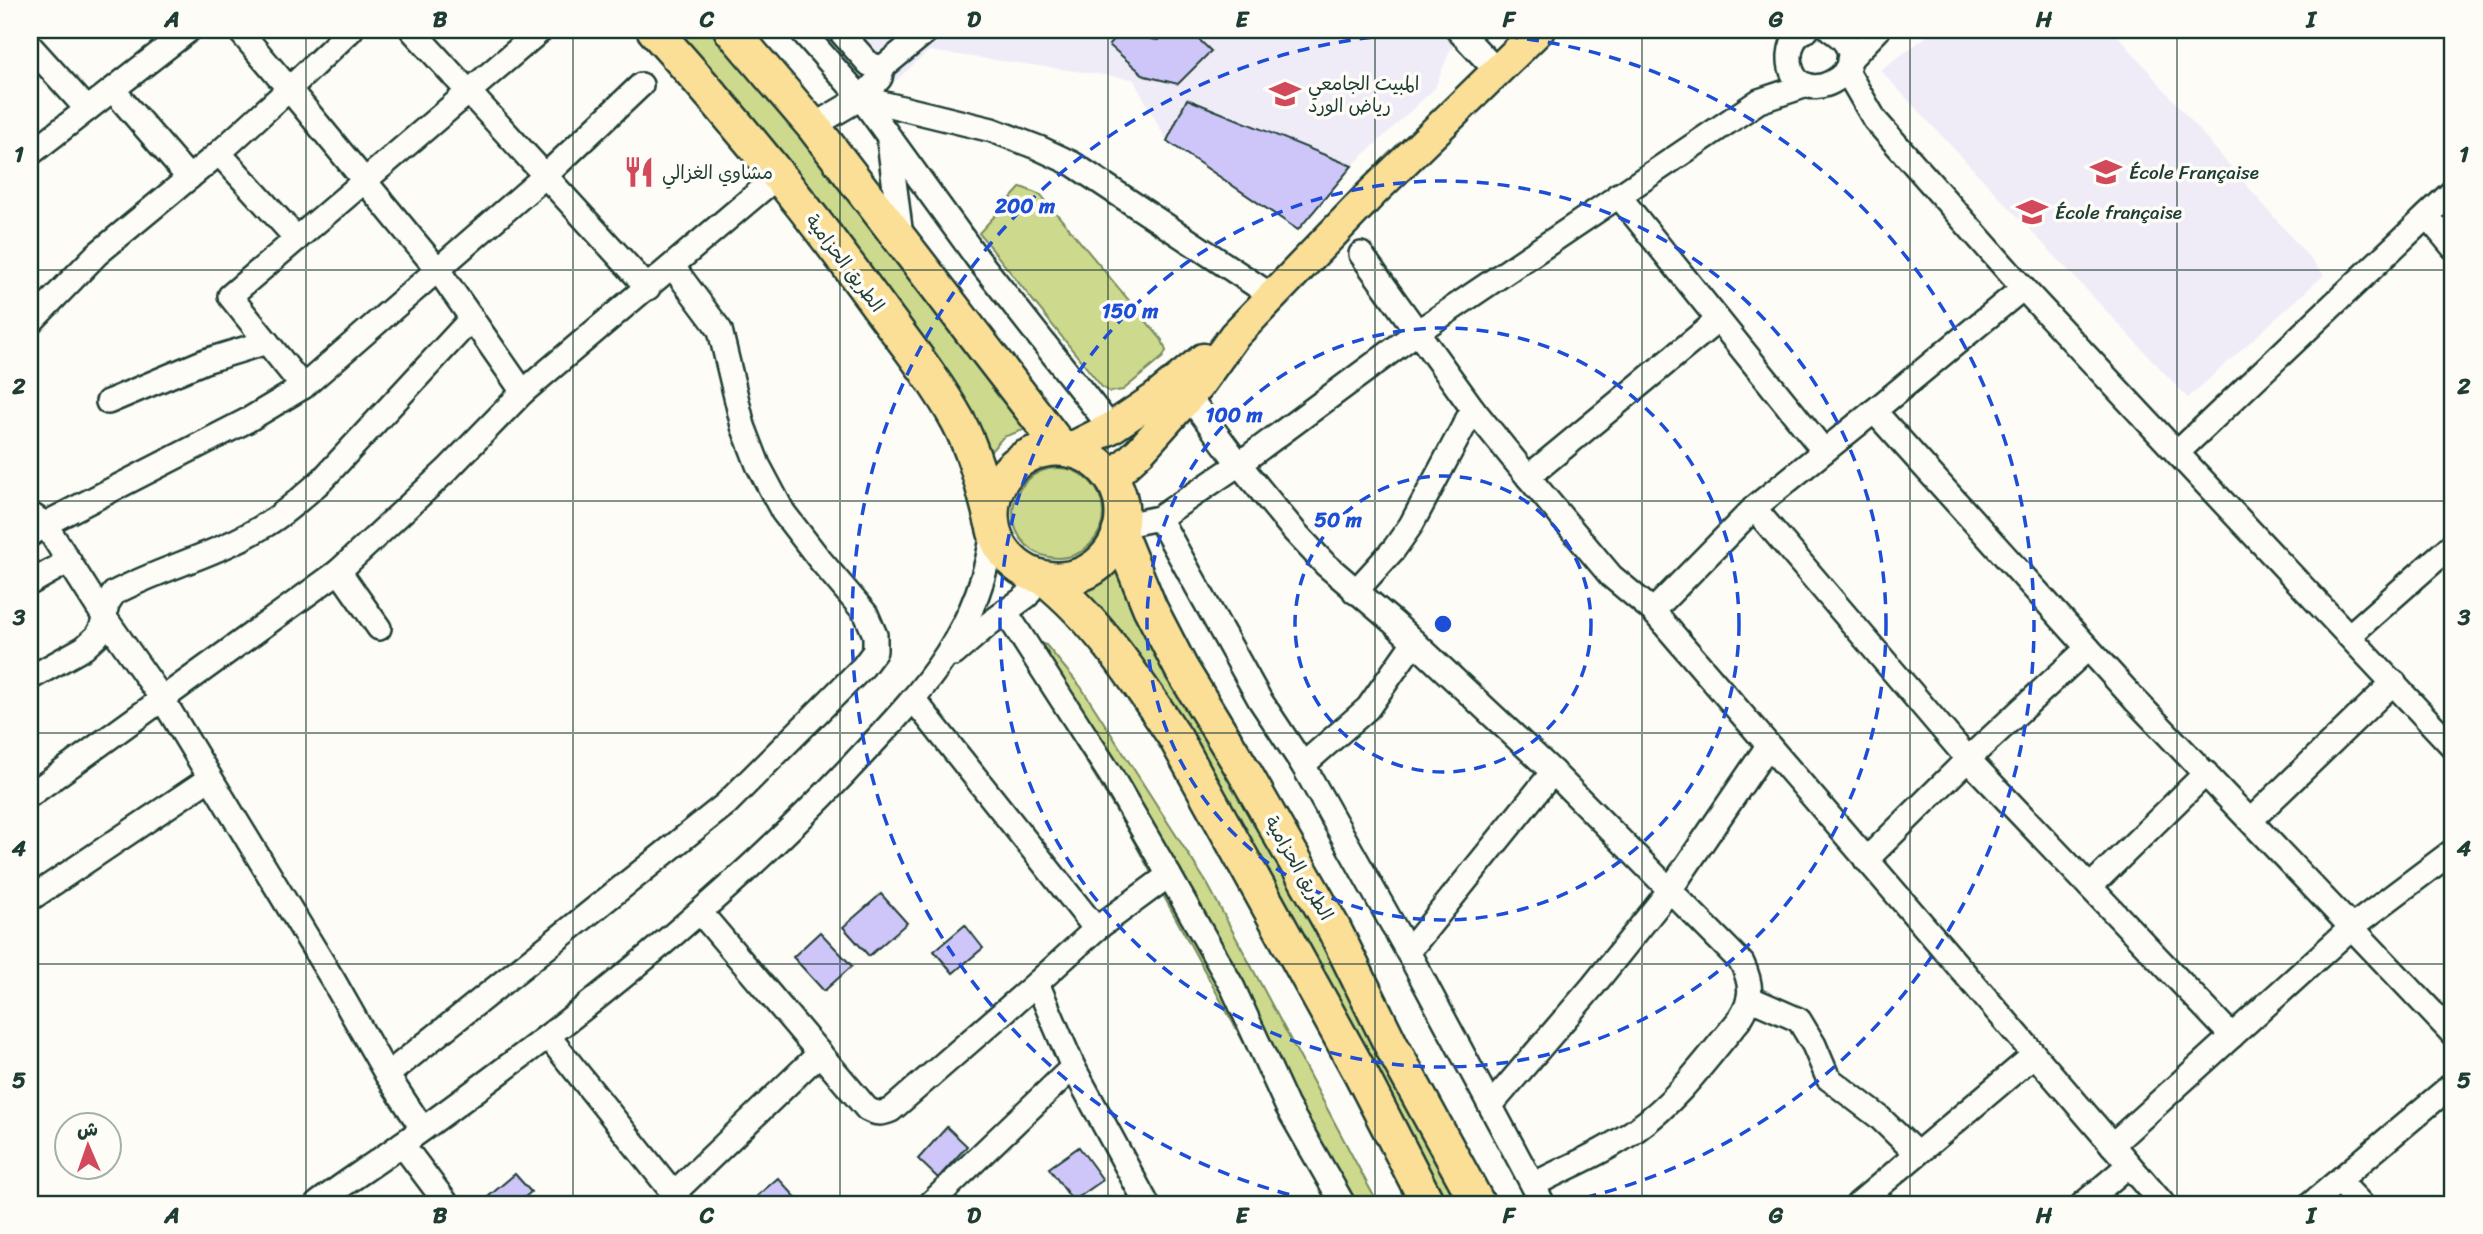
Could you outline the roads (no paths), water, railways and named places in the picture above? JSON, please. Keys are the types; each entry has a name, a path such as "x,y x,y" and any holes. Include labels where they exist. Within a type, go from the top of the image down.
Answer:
{"highway":[{"name":"الطريق الحزامية","path":"654,30 779,175 847,263 945,400 959,422 975,457 993,526 1005,554 1026,571 1041,577 1086,617 1148,696 1176,739 1353,1059 1429,1204"},
{"path":"731,30 813,126 1064,450"},
{"path":"993,526 998,485 1010,469 1025,457 1042,451 1064,450 1084,455 1100,465 1111,478"},
{"name":"الطريق الحزامية","path":"1111,478 1119,495 1122,512 1120,529 1150,608 1181,668 1334,929 1392,1047 1478,1204"},
{"path":"1041,577 1063,579 1082,574 1098,564 1111,549 1120,529"}],"main road":[{"path":"1111,478 1140,451 1189,397 1234,336 1272,296 1539,30"},
{"path":"1064,450 1111,428 1154,399 1234,336"}],"street":[{"path":"239,30 438,270 523,392"},
{"path":"30,323 97,254 219,153 351,30"},
{"path":"412,30 649,288"},
{"path":"303,387 230,296 541,30"},
{"path":"801,30 861,98 977,258 1111,428"},
{"path":"839,30 869,64 882,68"},
{"path":"813,126 861,98 880,78 882,68 928,30"},
{"path":"1458,30 1496,70"},
{"path":"1759,101 1787,47 1807,30"},
{"path":"1831,30 1845,42 1847,65 1875,120 2023,288 2453,747"},
{"path":"1120,529 1159,518 1239,464 1416,333 1759,101 1842,77 1847,65 1878,30"},
{"path":"30,154 113,90 173,35"},
{"path":"30,46 87,109"},
{"path":"1787,47 1799,80 1817,85 1875,120"},
{"path":"422,1128 387,1075 334,980 163,699 103,615 69,561 35,524 248,420 303,387 545,176 641,85"},
{"path":"113,90 189,178"},
{"path":"861,98 992,130 1073,164 1272,296"},
{"path":"889,140 902,243"},
{"path":"219,153 297,239"},
{"path":"30,795 339,571 447,470 523,392 649,288 779,175"},
{"path":"2176,453 2453,191"},
{"path":"1618,195 1824,451"},
{"path":"2427,216 2453,247"},
{"path":"1361,254 1473,409 1611,576 1653,611 2163,1204"},
{"path":"387,1075 726,804 863,667 875,651 875,635 866,614 783,512 758,466 743,426 720,330 673,267"},
{"path":"1653,611 1754,508 2023,288"},
{"path":"30,678 84,648 97,636 103,627 103,615 114,593 268,524 296,502 322,480 472,318"},
{"path":"1528,477 1718,320"},
{"path":"108,401 205,361 267,342"},
{"path":"1159,518 1253,688 1303,765 1408,952 1538,1195 1662,1109 1747,1009 1751,981 1742,963 1553,772 1414,642 1325,564 1294,532 1189,397"},
{"path":"1355,592 1394,549 1410,525 1473,409"},
{"path":"1874,411 2088,648 2453,1034"},
{"path":"1754,508 1968,759 2232,1036"},
{"path":"942,665 972,608 990,558 993,526"},
{"path":"2349,636 2453,544"},
{"path":"30,583 69,561"},
{"path":"339,571 379,628"},
{"path":"317,1204 548,1036 736,882 814,806 914,699 942,665 1005,611 1027,596 1041,577"},
{"path":"1005,611 1110,774 1169,875 1233,988 1287,1106 1343,1204"},
{"path":"1303,765 1368,708 1414,642"},
{"path":"1866,860 1968,759 2088,648"},
{"path":"2250,820 2394,682"},
{"path":"914,699 1096,929"},
{"path":"1491,1105 1593,986 1670,890 1768,746"},
{"path":"1408,952 1553,772"},
{"path":"2090,887 2206,773"},
{"path":"30,899 210,778"},
{"path":"2112,1145 2352,927 2453,851"},
{"path":"700,912 867,1110 884,1113 891,1110 1096,929 1169,875"},
{"path":"1037,983 1073,1067 1147,1204"},
{"path":"1749,998 1799,1020 1814,1045 1828,1078 1879,1117 1917,1154"},
{"path":"548,1036 678,1199 820,1053"},
{"path":"1858,1204 2034,1055"},
{"path":"930,1204 1073,1067"},
{"path":"2311,1204 2453,1084"},
{"path":"402,1144 447,1204"},
{"path":"2083,1204 2129,1165"},
{"path":"2339,1181 2361,1204"}],"place":[{"name":"المبيت الجامعي رياض الورد","path":"1285,94"},
{"name":"مشاوي الغزالي","path":"639,172"},
{"name":"École Française","path":"2106,172"},
{"name":"École française","path":"2032,212"}]}
